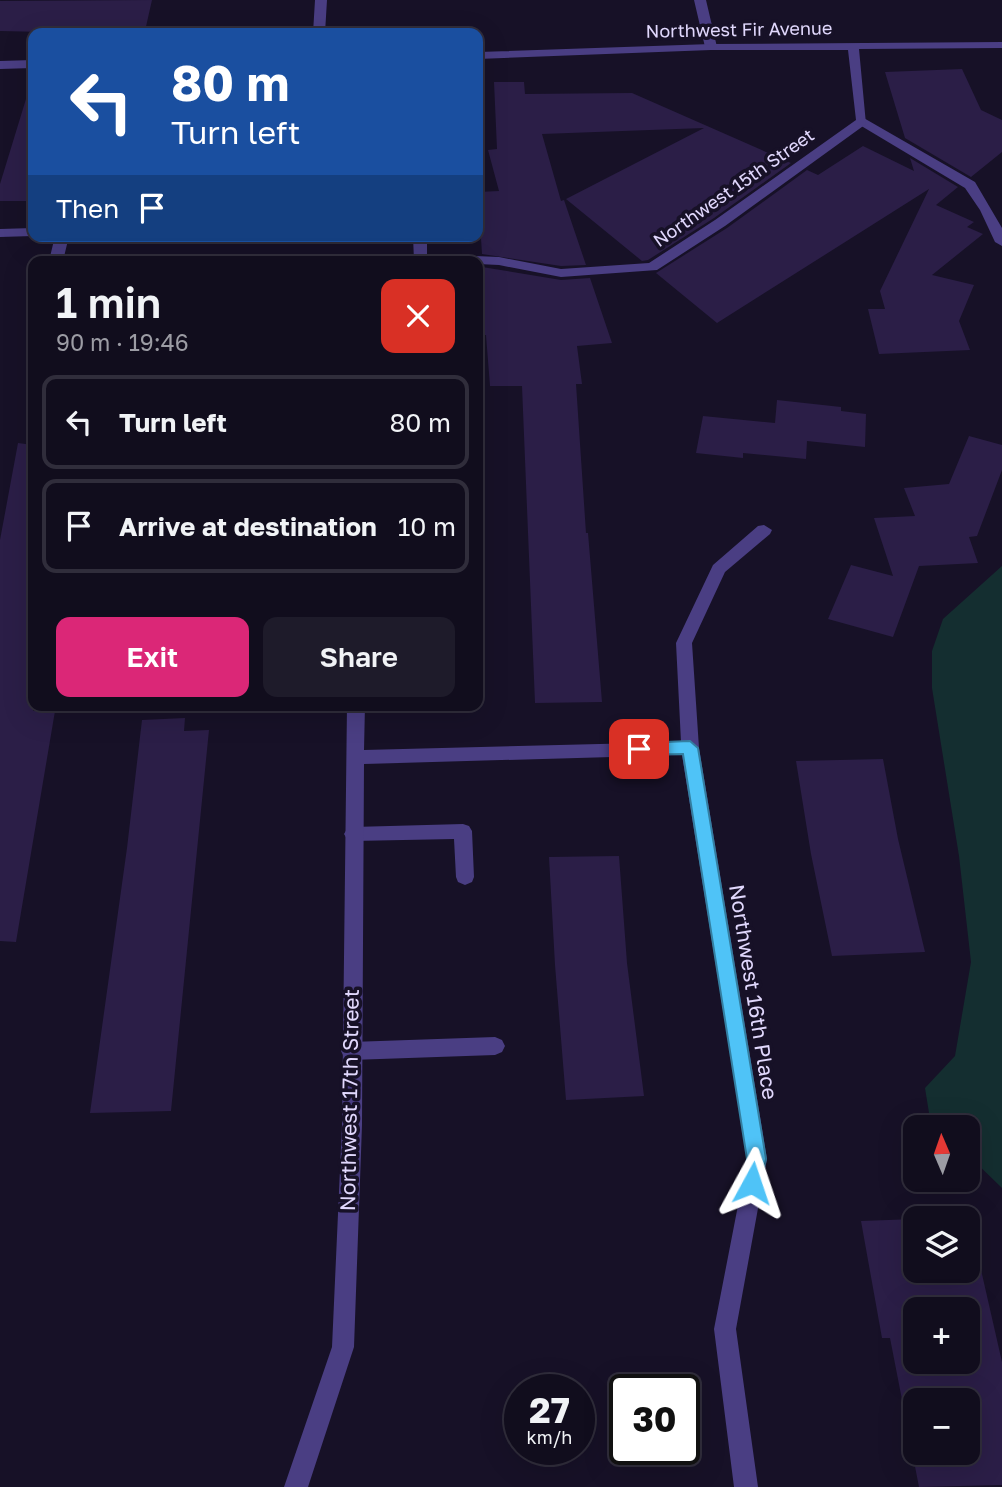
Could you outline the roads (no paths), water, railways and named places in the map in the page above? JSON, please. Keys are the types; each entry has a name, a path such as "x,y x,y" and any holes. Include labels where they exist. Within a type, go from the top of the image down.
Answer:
{"street":[{"path":"319,28 321,0"},
{"path":"700,0 711,47"},
{"path":"853,45 862,121 971,185 987,209 1002,242"},
{"name":"Northwest Fir Avenue","path":"483,55 711,47 1002,46"},
{"path":"0,65 28,64"},
{"name":"Northwest 15th Street","path":"483,261 499,261 561,273 652,267 862,121"},
{"path":"0,233 28,232"},
{"name":"Northwest 16th Place","path":"746,1487 725,1329 757,1159 690,748 684,643 719,569 765,530"},
{"name":"Northwest 17th Street","path":"296,1487 343,1347 352,1125 356,711"},
{"path":"354,757 690,748"},
{"path":"354,834 463,831 465,877"},
{"path":"351,1051 495,1046"}]}
